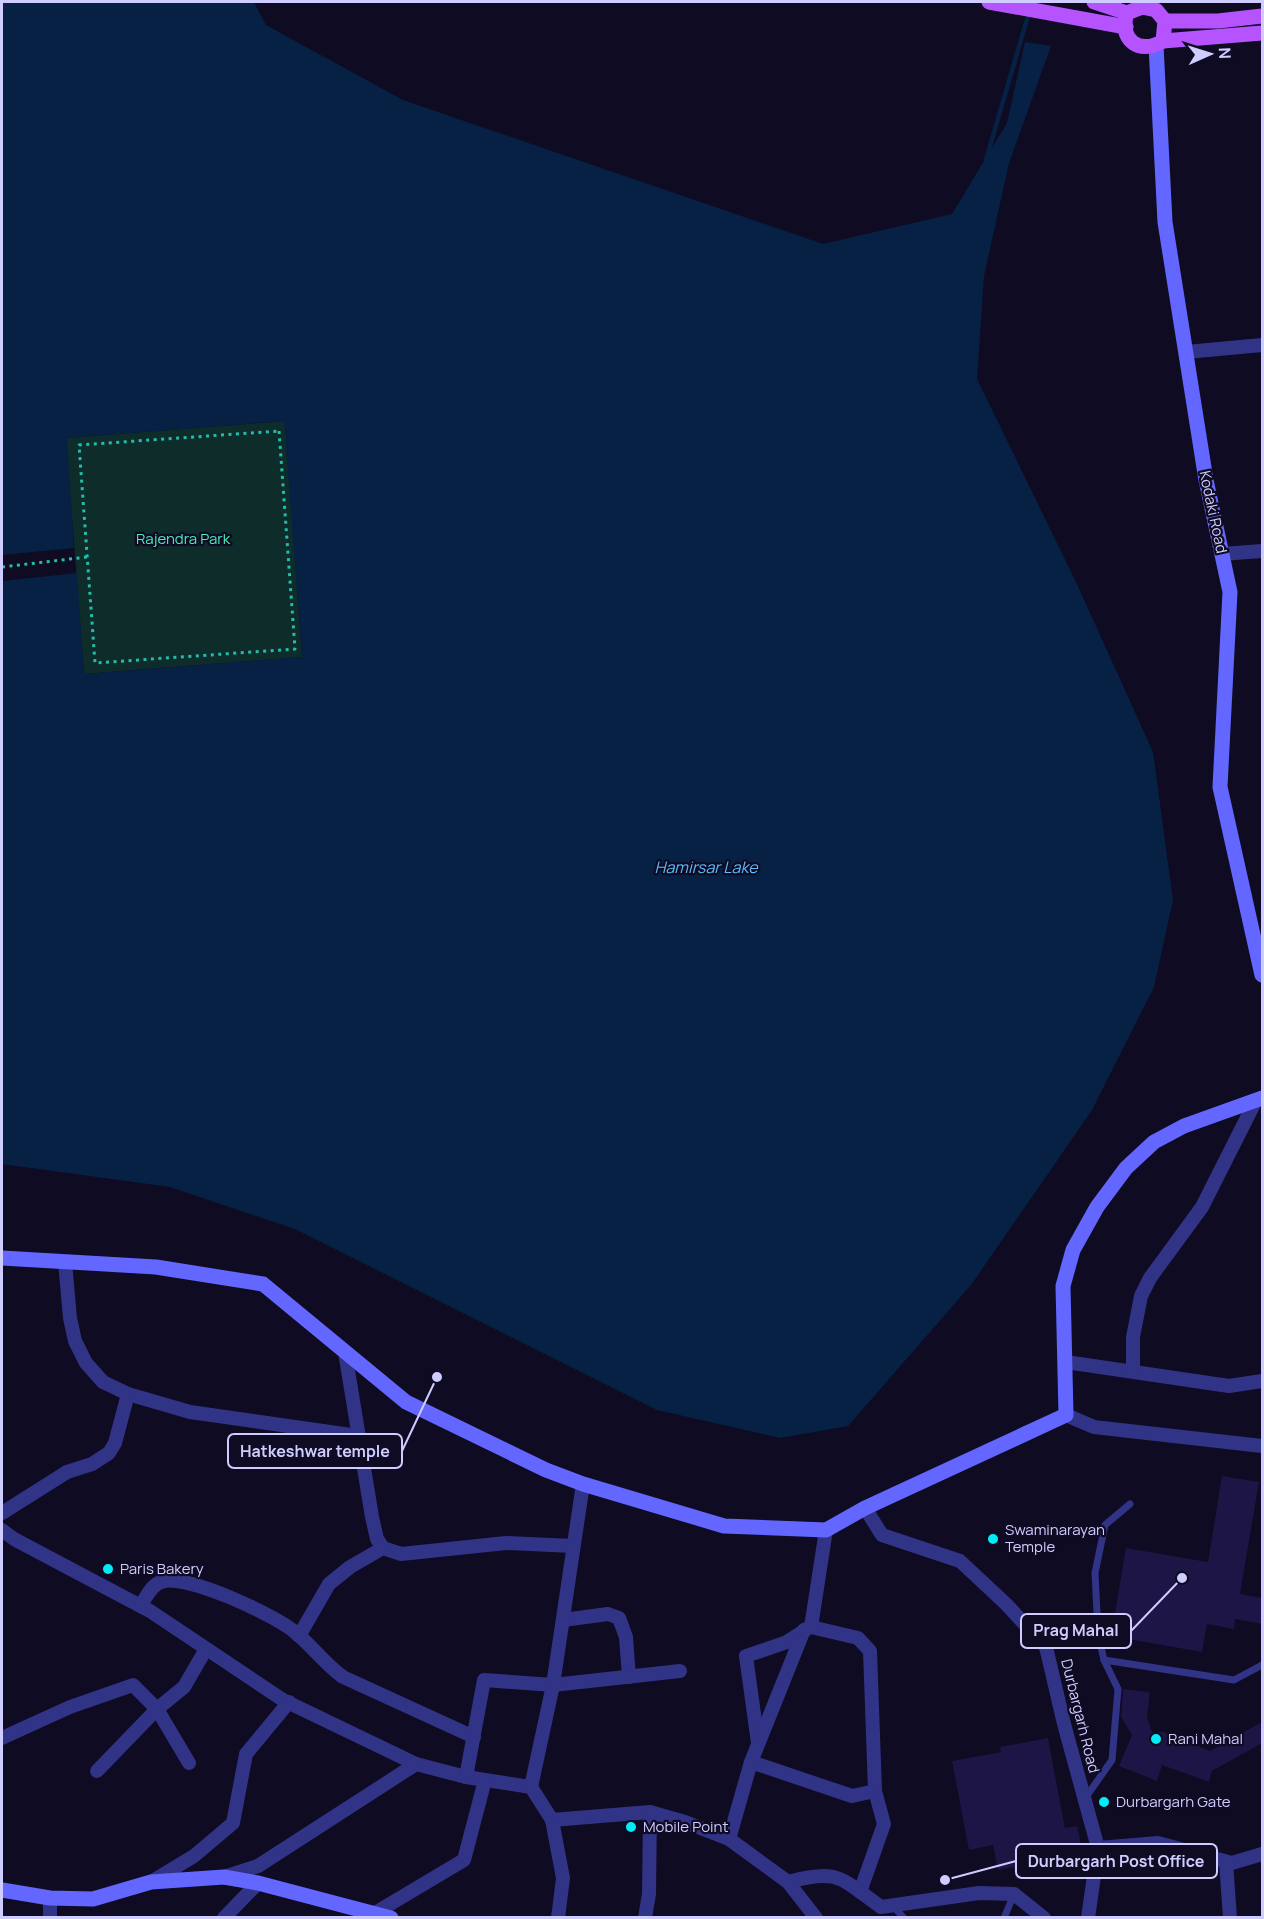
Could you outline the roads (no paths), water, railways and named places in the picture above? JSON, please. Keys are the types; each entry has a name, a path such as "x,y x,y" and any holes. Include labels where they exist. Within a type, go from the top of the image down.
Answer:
{"main road":[{"path":"989,2 1131,13 1149,7 1158,11 1218,21 1263,16"},
{"path":"1094,2 1131,13"},
{"path":"1153,45 1158,11"},
{"path":"1131,13 1130,40 1153,45 1263,33"}],"street":[{"name":"Kodaki Road","path":"1153,45 1166,222 1206,480 1230,592 1220,787 1257,927 1263,975"},
{"path":"1186,352 1263,345"},
{"path":"1222,554 1263,551"},
{"path":"1066,1415 1063,1286 1073,1250 1097,1207 1126,1168 1154,1142 1184,1126 1259,1100"},
{"path":"1133,1370 1133,1337 1141,1296 1150,1278 1202,1207 1259,1100"},
{"path":"2,1258 156,1267 264,1284 406,1402 546,1470 583,1484 724,1526 826,1530 865,1508 1066,1415 1094,1427 1263,1446"},
{"path":"65,1262 70,1318 82,1355 103,1382 128,1394 190,1412 358,1436"},
{"path":"345,1352 372,1517 377,1539 383,1548 402,1554 506,1543 573,1546"},
{"path":"1066,1362 1133,1370 1229,1386 1263,1381"},
{"path":"2,1513 67,1472 92,1464 109,1453 115,1443 128,1394"},
{"path":"558,1917 563,1878 552,1820 531,1787 553,1685 583,1484"},
{"name":"Durbargarh Road","path":"865,1508 882,1535 960,1561 1006,1604 1046,1647 1098,1848 1088,1917"},
{"path":"2,1530 14,1539 140,1606 289,1702 416,1764 466,1777 531,1787"},
{"path":"729,1839 751,1762 807,1629 826,1530"},
{"path":"299,1636 329,1584 350,1567 383,1548"},
{"path":"140,1606 159,1582 173,1580 241,1601 299,1636 326,1664 343,1677 474,1737"},
{"path":"562,1620 608,1614 619,1618 626,1636 629,1677"},
{"path":"758,1745 746,1656 787,1642 807,1629 858,1638 870,1651 875,1791 884,1824 860,1892"},
{"path":"97,1771 157,1709 184,1687 207,1649"},
{"path":"466,1777 484,1680 553,1685 680,1671"},
{"path":"2,1738 70,1707 133,1685 157,1709 189,1763"},
{"path":"151,1882 194,1856 232,1823 246,1754 289,1702"},
{"path":"751,1762 852,1796 875,1791"},
{"path":"2,1890 50,1898 93,1899 151,1882 224,1876 258,1866 416,1764"},
{"path":"375,1913 464,1860 485,1780"},
{"path":"552,1820 650,1812 685,1822 729,1839 789,1882 816,1917"},
{"path":"645,1917 649,1894 650,1812"},
{"path":"1098,1848 1158,1843 1232,1863 1263,1854"},
{"path":"1226,1862 1230,1917"},
{"path":"789,1882 819,1874 836,1876 881,1907 979,1893 1014,1894 1044,1917"},
{"path":"224,1876 391,1917"},
{"path":"224,1917 258,1883"},
{"path":"50,1898 50,1917"}],"lane":[{"path":"1084,1799 1112,1760 1118,1689 1104,1660 1098,1634 1095,1573 1105,1525 1130,1504"},
{"path":"1104,1660 1234,1680 1263,1665"},
{"path":"1004,1917 1014,1894"},
{"path":"892,1905 904,1917"}],"water":[{"name":"Hamirsar Lake","path":"2,2 254,2 266,25 403,100 823,244 952,214 1007,123 1025,42 1051,46 1009,163 984,276 977,379 1076,582 1153,752 1173,900 1154,987 1092,1110 971,1285 848,1426 780,1438 657,1410 295,1229 170,1187 2,1164 2,581 77,573 84,674 302,657 284,421 67,438 74,548 2,555"}],"waterway":[{"path":"986,160 1032,2"}],"place":[{"name":"Hatkeshwar temple","path":"437,1377"},
{"name":"Swaminarayan Temple","path":"993,1539"},
{"name":"Paris Bakery","path":"108,1569"},
{"name":"Prag Mahal","path":"1182,1578"},
{"name":"Rani Mahal","path":"1156,1739"},
{"name":"Durbargarh Gate","path":"1104,1802"},
{"name":"Mobile Point","path":"631,1827"},
{"name":"Durbargarh Post Office","path":"945,1880"}],"park label":[{"name":"Rajendra Park","path":"183,539"}]}
